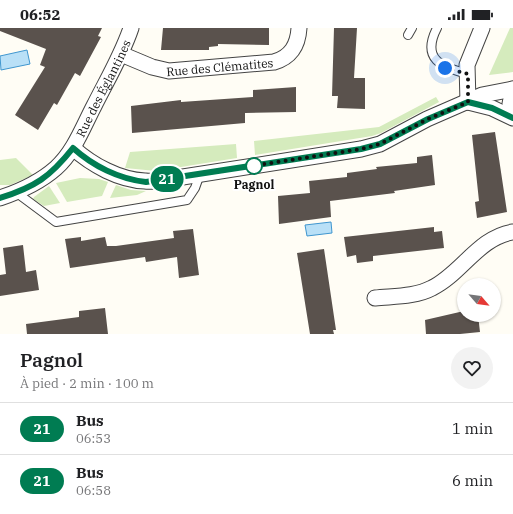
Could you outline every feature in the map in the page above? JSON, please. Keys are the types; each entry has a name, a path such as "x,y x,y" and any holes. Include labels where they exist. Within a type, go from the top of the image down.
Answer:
{"street":[{"name":"Rue des Églantines","path":"0,198 28,189 58,167 73,148 121,54 131,28"},
{"name":"Rue des Clématites","path":"121,54 152,67 169,71 274,62 291,53 297,41 299,28"},
{"path":"468,102 467,65 482,28"},
{"path":"73,148 84,158 117,175 131,180 146,182 361,149 380,144 428,119 482,96 513,89 510,104 513,113"},
{"path":"468,102 492,108 513,118"},
{"path":"375,298 416,294 432,289 488,242 513,232"}],"lane":[{"path":"437,28 430,41 431,51 436,60 445,68 468,74"},
{"path":"17,193 56,222 186,200 195,188 200,174"}],"green space":[{"path":"510,28 513,28 513,72 489,75"},
{"path":"436,97 439,102 381,133 372,136 255,155 254,141 379,127"},
{"path":"236,144 237,158 156,171 125,168 130,152"},
{"path":"16,158 33,175 10,185 0,185 0,160"},
{"path":"80,178 99,179 108,182 102,196 67,202 56,183"},
{"path":"116,185 131,190 146,191 137,195 110,198"},
{"path":"49,186 60,203 44,206 33,199 34,197"}],"water":[{"path":"27,50 30,64 1,70 0,56"},
{"path":"331,222 332,233 307,236 305,225"}],"building":[{"path":"0,28 102,28 98,36 101,37 80,76 75,73 57,105 54,103 38,130 15,115 45,67 40,65 46,49 0,31"},
{"path":"163,28 269,28 269,45 218,44 218,46 209,47 209,50 161,50"},
{"path":"334,28 357,28 354,78 365,78 365,109 337,108 338,96 332,96"},
{"path":"296,87 296,112 245,113 245,123 132,133 131,106 181,100 181,102 253,97 253,90"},
{"path":"495,132 507,212 477,218 475,202 479,201 472,135"},
{"path":"432,155 435,185 394,191 395,193 330,201 331,217 279,224 278,196 310,193 309,181 347,177 347,173 377,169 376,167 417,163 417,157"},
{"path":"434,227 434,232 442,231 444,248 373,256 373,261 357,263 356,255 347,257 344,237"},
{"path":"193,229 199,275 179,278 177,257 146,262 145,257 70,268 65,239 81,237 81,241 105,237 107,246 116,246 174,238 173,231"},
{"path":"23,245 26,272 36,270 39,290 0,296 0,275 6,274 3,248"},
{"path":"324,249 336,330 333,330 334,334 310,334 297,253"},
{"path":"105,308 108,334 27,334 26,324 79,317 79,311"},
{"path":"457,313 457,322 479,322 480,332 460,334 426,334 425,320"}],"bus line":[{"name":"21","path":"0,198 28,189 58,167 73,148 84,158 117,175 131,180 146,182 361,149 380,144 428,119 468,102 492,108 513,118"}],"place":[{"name":"Pagnol","path":"254,166"}],"route":[{"path":"254,166 252,166 361,149 380,144 428,119 468,102 468,74 445,68"}]}
